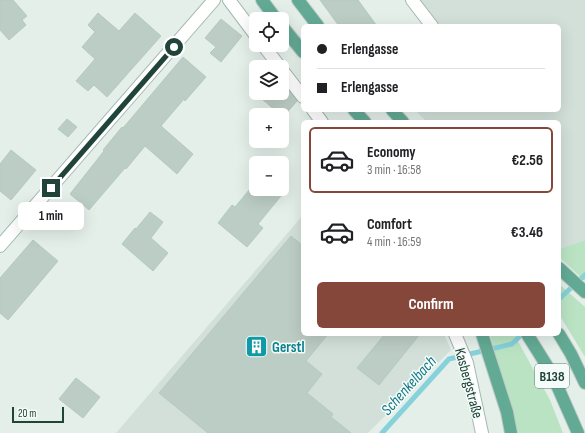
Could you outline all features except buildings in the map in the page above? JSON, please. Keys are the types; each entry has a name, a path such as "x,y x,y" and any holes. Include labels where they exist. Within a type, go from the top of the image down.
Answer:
{"main road":[{"path":"262,0 271,12"},
{"path":"298,0 316,24"},
{"path":"289,35 301,50"},
{"path":"356,112 363,120"},
{"path":"394,112 401,120"},
{"path":"561,270 585,292"},
{"path":"483,336 507,412 511,433"},
{"name":"B138","path":"528,336 552,374 578,433"},
{"name":"B138","path":"559,336 571,354 585,383"}],"street":[{"path":"0,246 214,0"},
{"path":"229,0 249,27"},
{"path":"412,0 430,24"},
{"path":"268,52 275,60"},
{"path":"289,79 301,94"},
{"name":"Kasbergstraße","path":"456,336 467,363 482,433"}],"shaded area":[{"path":"417,0 585,0 585,240 561,248 561,120 425,120 417,112 561,112 561,24 434,24"},
{"name":"Gerstl","path":"301,217 301,336 445,336 451,350 368,433 116,433"}],"green space":[{"path":"585,240 585,281 561,259 561,248"},
{"path":"561,286 585,307 585,357 561,317"},
{"path":"491,336 515,336 550,400 563,433 517,433"}],"waterway":[{"name":"Schenkelbach","path":"561,297 585,275"},
{"name":"Schenkelbach","path":"382,433 449,359 512,344 520,336"}],"place":[{"name":"Gerstl","path":"257,347"}],"route":[{"path":"51,188 174,47"}]}
